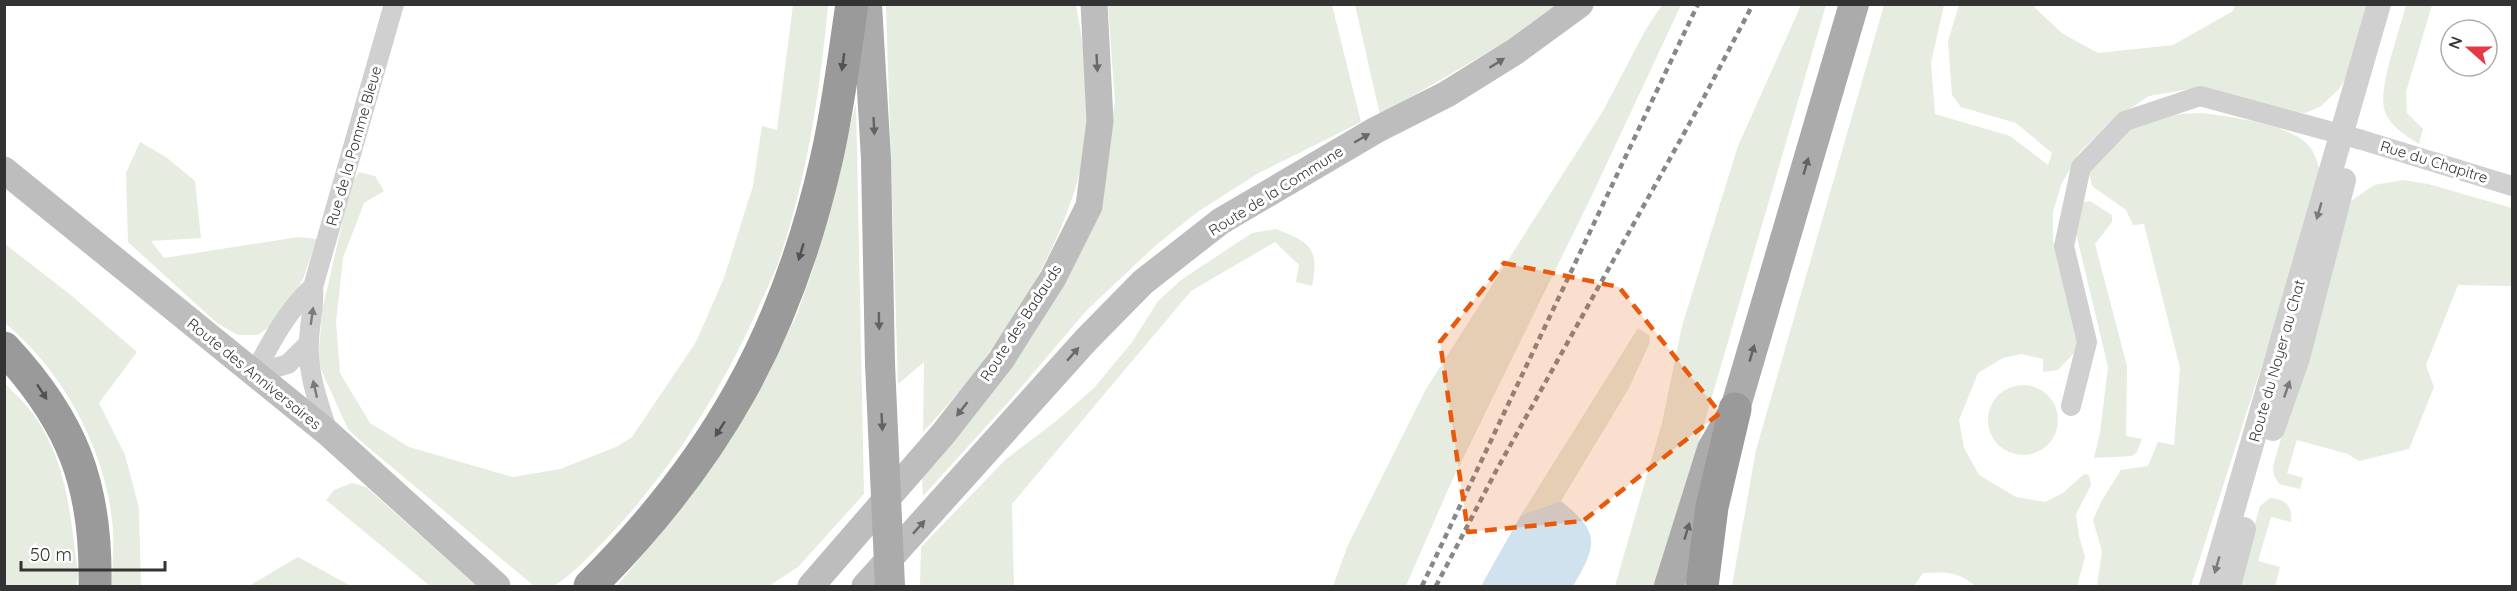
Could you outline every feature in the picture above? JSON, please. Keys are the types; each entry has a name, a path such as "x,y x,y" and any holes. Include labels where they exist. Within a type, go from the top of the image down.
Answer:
{"highway":[{"path":"591,586 674,495 699,461 737,401 765,345 797,266 816,205 835,119 852,4"},
{"path":"4,348 35,382 61,421 78,461 90,505 96,544 95,586"},
{"path":"1702,586 1712,507 1735,410"}],"main road":[{"path":"867,4 876,159 879,364 890,586"},
{"name":"Route des Badauds","path":"811,586 943,434 1001,360 1053,278 1089,206 1100,121 1094,4"},
{"name":"Route de la Commune","path":"866,586 1086,340 1143,282 1221,221 1376,130 1447,94 1516,51 1580,4"},
{"path":"1669,586 1712,449 1735,410 1854,4"},
{"name":"Route des Anniversaires","path":"4,170 328,433 497,586"},
{"path":"460,551 511,586"},
{"path":"800,586 834,561"}],"street":[{"name":"Rue de la Pomme Bleue","path":"328,433 313,387 308,344 314,301 312,287 394,4"},
{"name":"Route du Noyer au Chat","path":"2229,586 2264,456 2298,358 2316,293 2348,136 2379,4"},
{"name":"Route du Noyer au Chat","path":"2211,586 2348,136 2393,4"},
{"name":"Rue du Chapitre","path":"2072,406 2087,342 2064,246 2080,167 2125,120 2200,96 2348,136 2512,186"},
{"name":"Rue de la Pomme Bleue","path":"254,374 270,344 302,297 312,287"},
{"path":"254,374 288,364 308,344"}],"highlighted area":[{"path":"1504,263 1619,287 1720,413 1583,521 1468,532 1440,342"}],"shaded area":[{"path":"793,5 828,5 811,135 797,200 770,282 713,396 662,474 622,522 567,577 552,586 534,586 348,429 318,363 322,311 351,185 359,172 375,176 384,191 364,203 343,258 336,322 340,373 370,423 409,447 513,477 560,469 616,447 632,437 696,342 724,278 753,186 762,126 777,130"},
{"path":"886,5 1076,5 1088,83 1089,109 1084,153 1073,197 1055,240 1034,283 1009,325 981,364 923,432 924,362 898,384"},
{"path":"1108,5 1332,5 1361,122 1257,174 1196,213 1155,246 1086,311 1012,398 923,496 922,477 1032,337 1063,284 1097,217 1115,103"},
{"path":"1355,5 1558,5 1521,33 1380,115"},
{"path":"1662,5 1681,5 1593,193 1450,485 1406,586 1333,586 1348,545 1426,389 1603,111 1646,29"},
{"path":"1801,5 1826,5 1665,558 1656,586 1615,586 1662,423 1682,326 1738,146"},
{"path":"1884,5 1944,5 1931,63 1935,114 2010,136 2048,165 2052,153 2016,123 1961,107 1952,95 1948,41 1959,5 2032,5 2063,34 2098,53 2173,45 2233,11 2235,5 2369,5 2349,73 2339,89 2320,107 2305,113 2274,110 2196,88 2149,96 2110,122 2079,153 2061,185 2053,212 2053,241 2080,337 2076,351 2058,370 2043,372 2043,359 2021,354 2003,358 1978,373 1959,420 1964,448 1979,475 2016,497 2045,502 2063,493 2084,474 2089,475 2091,485 2076,514 2085,557 2077,586 1975,586 1957,575 1938,572 1923,573 1914,586 1732,586 1756,450"},
{"path":"2406,5 2432,5 2406,92 2407,113 2423,129 2419,144 2389,119 2383,98 2387,72"},
{"path":"856,103 864,494 798,567 769,586 617,586 683,505 742,417 796,317 812,272"},
{"path":"2202,113 2262,123 2292,134 2304,141 2312,150 2322,177 2191,586 2097,586 2102,552 2093,520 2102,500 2121,470 2148,466 2158,442 2174,445 2180,368 2144,224 2133,225 2126,210 2092,186 2089,172 2108,148 2130,130 2150,121 2170,116"},
{"path":"140,142 166,157 195,181 201,238 151,241 164,258 298,237 317,239 303,279 279,320 258,335 238,335 217,323 128,242 126,173"},
{"path":"2403,180 2428,184 2512,208 2512,286 2458,285 2426,365 2434,387 2409,449 2359,461 2348,454 2297,440 2287,473 2303,478 2300,489 2279,484 2274,475 2273,466 2351,201 2374,185"},
{"path":"2090,201 2112,215 2112,222 2095,244 2127,366 2126,436 2142,439 2137,452 2132,456 2094,458 2100,433 2108,367 2075,229 2077,213 2084,202"},
{"path":"1276,229 1304,242 1313,254 1312,286 1296,282 1299,265 1275,242 1191,291 1012,504 1014,586 920,586 921,547 1006,459 1055,422 1094,388 1132,342 1158,301 1181,280 1252,233"},
{"path":"5,244 72,296 137,352 99,403 125,455 139,508 141,586 112,586 113,531 109,502 92,444 64,390 46,365 5,323"},
{"path":"1638,328 1649,335 1650,342 1629,388 1561,501 1521,515"},
{"path":"4,383 27,406 42,428 60,468 73,532 78,575 76,586 5,586"},
{"path":"2023,385 2036,388 2048,395 2055,407 2058,420 2055,433 2048,445 2036,452 2023,455 2010,452 1998,445 1991,433 1988,420 1991,407 1998,395 2010,388"},
{"path":"352,483 366,487 477,586 430,586 326,500 334,490"},
{"path":"2270,498 2287,504 2291,512 2291,522 2271,517 2258,561 2280,567 2275,586 2241,586 2243,566 2260,506"},
{"path":"298,557 351,586 249,586"}],"water":[{"path":"1561,501 1583,522 1589,531 1591,540 1587,560 1573,586 1481,586 1521,515"}],"railway":[{"path":"1422,586 1698,4"},
{"path":"1436,586 1496,471 1702,101 1753,4"}]}
